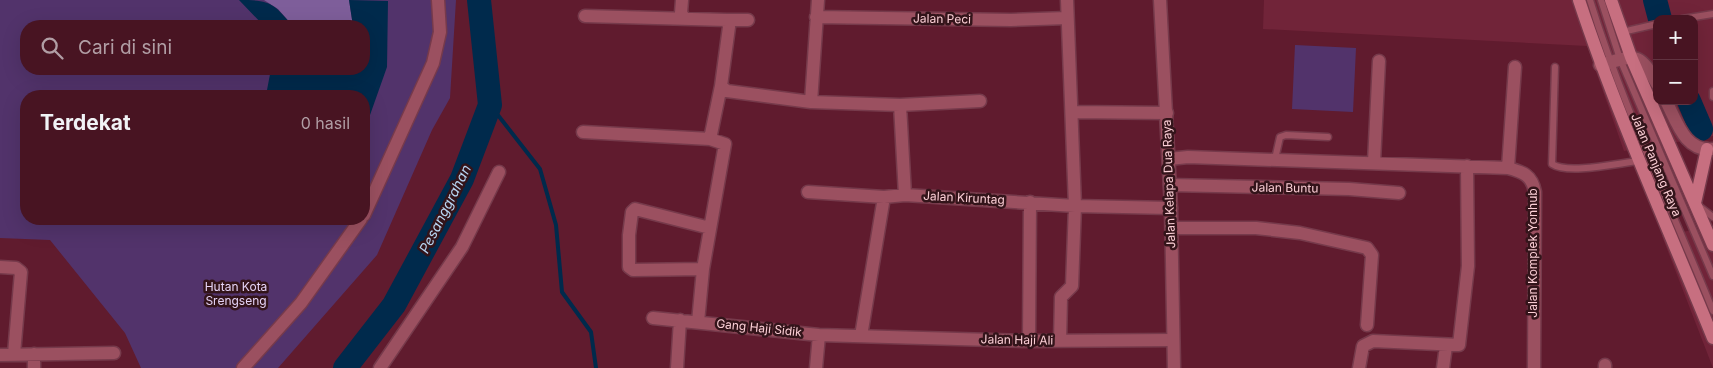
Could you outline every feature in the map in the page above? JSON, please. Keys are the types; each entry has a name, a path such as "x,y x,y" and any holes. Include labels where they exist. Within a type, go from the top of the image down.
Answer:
{"main road":[{"name":"Jalan Panjang Raya","path":"1579,0 1695,203 1713,245"},
{"name":"Jalan Panjang Raya","path":"1611,0 1622,32 1615,61 1639,161 1713,338"},
{"path":"1695,203 1710,149"}],"street":[{"path":"370,203 399,143 433,63 440,32 438,0"},
{"path":"682,0 681,13 685,19"},
{"path":"811,102 818,0"},
{"path":"1060,341 1061,297 1072,286 1075,206 1067,0"},
{"name":"Jalan Kelapa Dua Raya","path":"1160,0 1172,228 1174,368"},
{"path":"585,16 748,20"},
{"name":"Jalan Peci","path":"816,17 1011,20 1067,18"},
{"path":"710,139 721,86 730,27 727,20"},
{"path":"1374,162 1379,61"},
{"path":"1615,61 1645,63 1653,77"},
{"path":"1508,168 1515,67"},
{"path":"721,86 726,91 811,102 900,105 980,102"},
{"name":"Jalan Kiruntag","path":"900,105 905,195 1075,206 1171,208"},
{"path":"1668,105 1687,140 1694,146 1710,149"},
{"path":"1072,112 1167,113"},
{"path":"583,132 710,139 725,144 710,228 698,322"},
{"name":"Jalan Komplek Yonhub","path":"1169,159 1188,157 1275,158 1374,162 1508,168 1527,174 1534,184 1535,192 1534,368"},
{"path":"1359,368 1361,350 1367,342 1381,340 1446,346 1459,345 1468,266 1467,166"},
{"path":"380,368 462,247 499,172"},
{"name":"Jalan Buntu","path":"1170,185 1349,189 1399,193"},
{"path":"808,192 884,197 905,195"},
{"path":"861,336 884,197"},
{"path":"1029,341 1030,202"},
{"path":"704,268 633,270 629,267 629,235 632,212 635,210 710,228"},
{"path":"242,368 301,303 357,225"},
{"path":"1172,228 1273,230 1300,233 1367,248 1372,256 1367,325"},
{"path":"0,267 16,268 21,272 14,354"},
{"name":"Gang Haji Sidik","path":"652,318 819,335"},
{"path":"676,368 680,320"},
{"path":"816,368 819,335"},
{"name":"Jalan Haji Ali","path":"819,335 1029,341 1174,340"},
{"path":"1443,368 1446,346"},
{"path":"0,355 114,353"},
{"path":"34,354 34,368"}],"lane":[{"path":"1590,0 1615,61 1713,276"},
{"path":"1601,0 1615,61 1670,213 1713,311"},
{"path":"1698,16 1713,14"},
{"path":"1622,32 1653,24"},
{"path":"1555,67 1552,164 1556,167 1579,168 1639,161"},
{"path":"1713,90 1713,97"},
{"path":"1275,158 1280,137 1286,135 1328,137"},
{"path":"1695,203 1713,216"}],"shaded area":[{"path":"264,0 349,0 352,20 288,20 278,9"},
{"path":"1264,0 1713,0 1713,136 1624,151 1587,46 1263,29"},
{"path":"1713,226 1713,368 1662,236"}],"green space":[{"name":"Hutan Kota Srengseng","path":"0,0 456,0 450,98 432,130 377,255 278,368 141,368 125,333 50,240 0,238"},
{"path":"1295,45 1356,48 1353,112 1292,109"}],"water":[{"path":"239,0 271,4 288,20 258,20"},
{"path":"349,0 388,1 387,67 370,115 370,90 267,90 270,75 370,75 370,20 352,20"}],"waterway":[{"name":"Pesanggrahan","path":"345,368 394,305 462,179 490,105 479,0"},
{"path":"1655,0 1659,15"},
{"path":"490,105 540,169 556,225 562,292 591,332 596,368"},
{"path":"1691,105 1701,129"}]}
